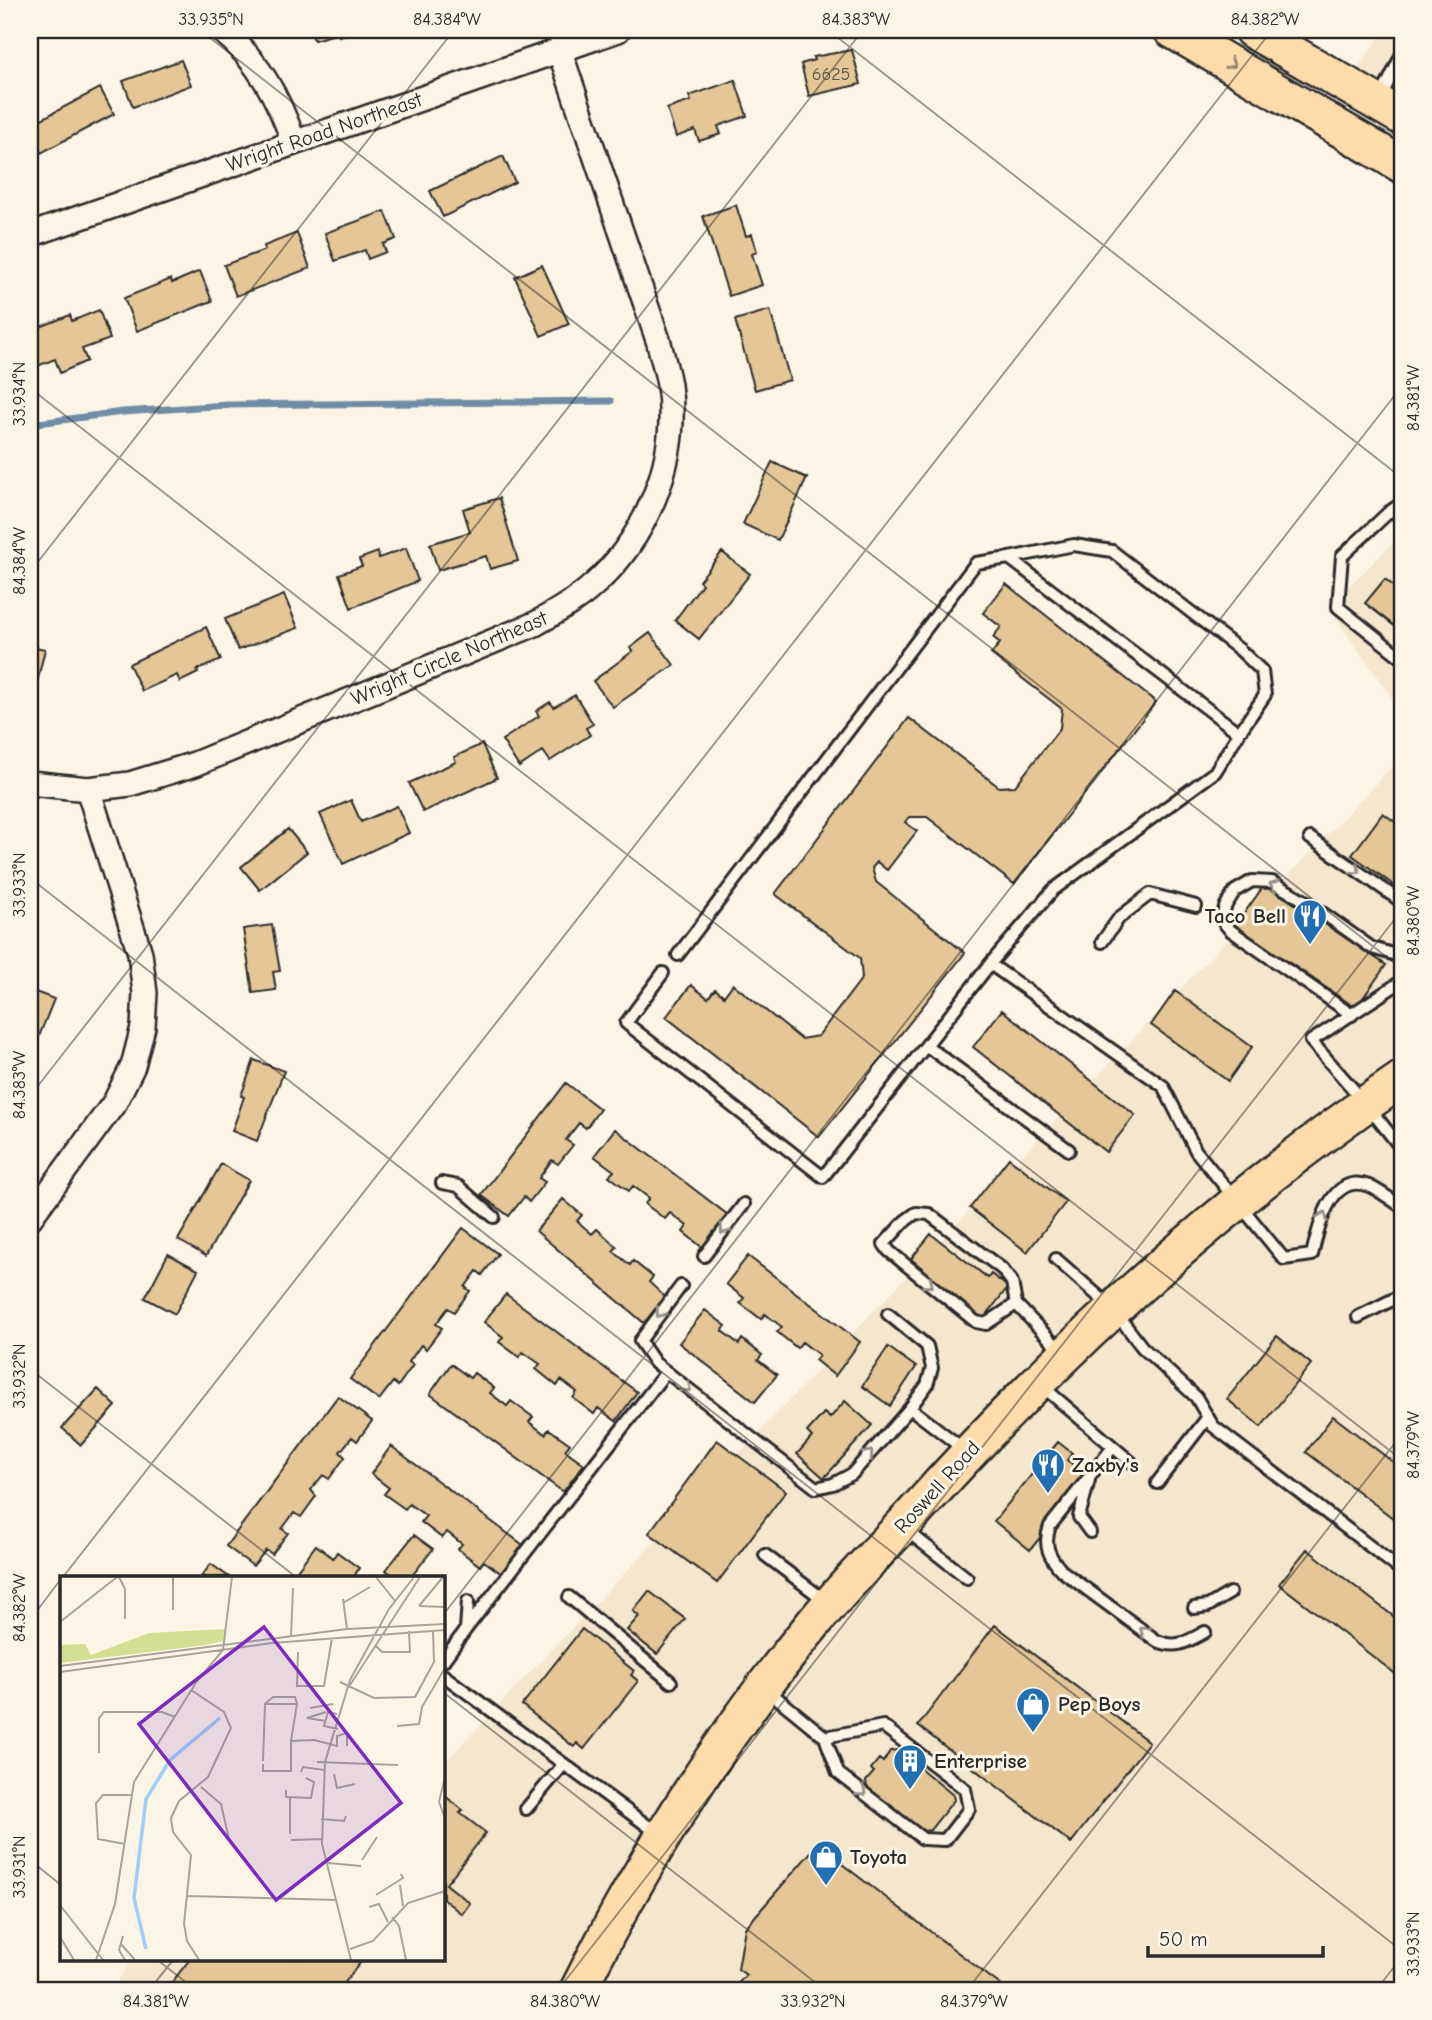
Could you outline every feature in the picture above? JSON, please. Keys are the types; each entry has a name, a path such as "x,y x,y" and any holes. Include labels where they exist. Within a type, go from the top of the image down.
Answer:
{"main road":[{"path":"1172,30 1401,164"},
{"path":"1252,30 1390,110"},
{"name":"Roswell Road","path":"578,1990 631,1888 707,1766 764,1687 831,1604 968,1452 1113,1309 1237,1203 1402,1079"}],"street":[{"path":"221,30 252,60 270,85 284,111 295,143"},
{"name":"Wright Road Northeast","path":"30,234 618,30"},
{"name":"Wright Circle Northeast","path":"30,783 89,789 130,784 195,764 535,624 564,608 590,588 614,565 633,539 652,503 665,463 671,423 669,385 659,343 559,49"},
{"path":"30,1218 115,1102 133,1066 143,1027 145,993 140,953 89,789"}],"lane":[{"path":"1390,110 1402,54"},
{"path":"1402,503 1342,556 1338,607 1402,658"},
{"path":"663,973 626,1023 823,1177 990,964 1053,890 1215,772 1265,695 1262,671 1240,650 1112,551 1074,545 976,563 678,955"},
{"path":"1009,558 1240,733"},
{"path":"1310,838 1402,902"},
{"path":"1352,1014 1230,930 1221,919 1235,891 1252,881 1272,881 1372,948 1396,955"},
{"path":"1102,942 1119,918 1150,894 1196,906"},
{"path":"990,964 1163,1086 1196,1151 1284,1259 1312,1255 1319,1226 1328,1205 1335,1194 1345,1186 1368,1186 1402,1207"},
{"path":"1397,1143 1311,1041 1402,981"},
{"path":"927,1046 1069,1150"},
{"path":"442,1183 458,1186 494,1217"},
{"path":"704,1256 744,1204"},
{"path":"1016,1304 986,1324 976,1322 889,1251 884,1244 916,1213 929,1214 1002,1269 1012,1282 1016,1304 1065,1355"},
{"path":"1056,1259 1113,1309 1142,1347 1196,1397 1213,1426 1402,1571"},
{"path":"681,1286 640,1341 655,1363 816,1488 833,1484 852,1474 927,1385 932,1368 927,1346 888,1314"},
{"path":"1358,1317 1402,1295"},
{"path":"444,1660 666,1372"},
{"path":"1037,1382 1132,1462"},
{"path":"910,1408 968,1452"},
{"path":"1157,1483 1208,1418"},
{"path":"1113,1447 1050,1526 1045,1539 1051,1559 1062,1571 1157,1641 1170,1646 1187,1642 1205,1632"},
{"path":"1090,1475 1079,1517 1090,1532"},
{"path":"901,1527 967,1578"},
{"path":"765,1555 831,1604"},
{"path":"1194,1608 1208,1606 1230,1592"},
{"path":"569,1597 671,1682"},
{"path":"466,1629 468,1601"},
{"path":"444,1676 663,1837"},
{"path":"764,1687 825,1737 838,1773 923,1839 945,1840 968,1809 965,1790 883,1726 825,1737"},
{"path":"526,1809 564,1764"}],"shaded area":[{"path":"1385,30 1402,30 1402,131 1339,94"},
{"path":"1402,534 1402,712 1328,607"},
{"path":"1402,756 1402,1990 111,1990 132,1960 444,1960 444,1763"}],"building":[{"path":"310,30 364,30 314,40"},
{"path":"852,50 861,84 809,96 801,64 814,60 813,57"},
{"path":"181,60 191,85 133,107 123,81"},
{"path":"735,80 747,116 718,126 721,134 699,141 695,130 676,137 667,109 691,101 689,96"},
{"path":"100,88 114,114 41,153 30,131 30,125"},
{"path":"503,156 515,182 443,217 430,191"},
{"path":"736,205 746,236 752,234 757,252 752,254 762,285 729,296 703,216"},
{"path":"385,211 396,239 383,244 386,252 368,259 365,250 335,261 325,233"},
{"path":"297,233 310,268 236,296 224,265 265,250 264,246"},
{"path":"542,265 569,324 541,336 515,277"},
{"path":"200,271 212,301 137,331 124,298 171,279 172,283"},
{"path":"99,310 110,339 82,349 87,361 60,373 55,359 35,367 30,353 30,331 70,315 72,321"},
{"path":"770,310 790,380 755,390 735,320"},
{"path":"772,462 807,478 778,540 743,524"},
{"path":"499,498 518,561 490,569 486,556 438,570 430,544 470,532 463,509"},
{"path":"406,548 418,581 351,608 339,574 362,566 359,559 378,552 379,558"},
{"path":"722,552 750,574 699,639 675,620 702,584 699,581"},
{"path":"1385,579 1402,593 1402,632 1365,603"},
{"path":"1006,584 1156,702 1014,884 927,817 909,817 905,822 917,831 887,870 877,862 872,868 876,882 965,953 819,1137 666,1017 691,985 708,998 715,989 724,996 733,984 801,1039 818,1036 862,978 860,958 775,894 909,718 999,787 1015,786 1060,728 1062,709 991,654 1000,643 993,637 1001,627 983,613"},
{"path":"284,595 298,628 238,650 225,619"},
{"path":"206,627 221,660 197,670 198,673 180,682 177,675 142,691 129,664"},
{"path":"650,633 674,665 613,707 593,681 633,651 630,648"},
{"path":"30,646 45,649 36,687 30,685"},
{"path":"575,695 593,724 586,728 590,735 550,761 543,751 519,767 502,740 539,716 536,711 550,702 554,707"},
{"path":"482,744 497,778 423,812 409,783 456,762 454,757"},
{"path":"351,800 361,822 397,806 409,833 343,864 320,814"},
{"path":"1383,813 1402,827 1402,891 1352,855"},
{"path":"288,829 307,852 260,890 241,867"},
{"name":"Taco Bell","path":"1265,884 1386,965 1356,1008 1235,926"},
{"path":"272,925 280,971 273,972 276,990 253,993 243,929"},
{"path":"30,990 54,999 30,1059"},
{"path":"1175,991 1252,1047 1228,1081 1151,1025"},
{"path":"1002,1010 1135,1115 1106,1152 973,1047"},
{"path":"254,1060 284,1071 257,1141 232,1131"},
{"path":"566,1083 600,1109 586,1128 579,1123 566,1140 573,1145 558,1164 552,1160 539,1178 545,1182 529,1202 524,1197 509,1216 481,1195"},
{"path":"615,1129 728,1215 703,1248 683,1232 687,1226 670,1213 665,1219 645,1204 649,1198 633,1186 629,1191 609,1176 614,1171 594,1156"},
{"path":"1009,1158 1066,1202 1027,1252 970,1208"},
{"path":"221,1164 249,1180 206,1256 178,1240"},
{"path":"563,1199 582,1215 577,1221 592,1234 597,1229 617,1247 613,1251 630,1265 633,1261 653,1277 649,1282 665,1297 644,1323 536,1231"},
{"path":"463,1228 498,1254 482,1275 477,1271 465,1287 470,1291 454,1312 448,1308 436,1324 442,1328 426,1349 421,1345 409,1362 413,1365 398,1386 393,1382 379,1400 350,1379"},
{"path":"931,1234 988,1278 991,1274 1008,1287 982,1321 925,1277 928,1273 911,1259"},
{"path":"168,1254 198,1270 175,1314 145,1298"},
{"path":"748,1256 860,1342 835,1376 815,1360 819,1355 802,1342 797,1348 777,1332 782,1327 765,1314 761,1319 740,1303 744,1298 726,1284"},
{"path":"506,1294 637,1392 616,1421 598,1408 594,1414 573,1398 577,1392 561,1380 557,1386 536,1369 540,1364 523,1352 519,1357 499,1342 503,1337 484,1322"},
{"path":"705,1310 726,1326 722,1331 739,1344 742,1339 762,1355 758,1360 777,1375 755,1402 679,1343"},
{"path":"1277,1336 1311,1364 1261,1427 1227,1399"},
{"path":"888,1347 916,1367 890,1406 862,1386"},
{"path":"451,1364 470,1378 474,1373 494,1388 490,1393 507,1406 511,1401 533,1417 529,1422 545,1434 549,1429 570,1444 565,1450 584,1464 563,1492 430,1394"},
{"path":"98,1389 116,1406 81,1445 62,1428"},
{"path":"338,1396 372,1421 357,1441 352,1437 340,1452 345,1457 329,1479 323,1475 311,1490 316,1496 301,1517 294,1513 282,1529 288,1533 272,1554 266,1550 253,1566 226,1546"},
{"path":"845,1401 872,1425 824,1478 797,1454 812,1437 807,1432 824,1413 830,1418"},
{"path":"1333,1416 1402,1469 1402,1525 1306,1452"},
{"path":"717,1440 786,1491 717,1583 649,1533"},
{"path":"1058,1442 1072,1453 1067,1460 1089,1477 1030,1550 994,1521"},
{"path":"391,1446 523,1545 502,1574 484,1561 480,1566 458,1549 462,1544 447,1532 442,1538 421,1522 426,1516 409,1504 405,1509 384,1494 389,1488 371,1474"},
{"path":"414,1535 433,1549 412,1576 394,1576 386,1570"},
{"path":"316,1545 333,1558 337,1552 359,1568 356,1576 300,1576 295,1573"},
{"path":"1307,1549 1402,1623 1402,1679 1279,1584"},
{"path":"211,1564 228,1576 202,1576"},
{"path":"649,1591 685,1619 657,1654 627,1630 639,1616 633,1611"},
{"name":"Pep Boys","path":"995,1625 1149,1742 1071,1843 918,1726"},
{"path":"582,1629 634,1671 631,1675 638,1681 584,1749 577,1743 574,1747 522,1705"},
{"name":"Enterprise","path":"898,1750 953,1795 954,1800 930,1830 924,1831 867,1788 866,1781 874,1772 871,1769 879,1759 883,1762 890,1751"},
{"path":"444,1798 463,1810 460,1813 486,1833 446,1884 470,1903 462,1914 444,1900"},
{"name":"Toyota","path":"817,1845 1007,1990 732,1990 746,1975 738,1969 745,1928"},
{"path":"189,1960 362,1960 339,1990 166,1990"}],"waterway":[{"path":"30,424 123,412 228,405 611,401"}],"place":[{"name":"Taco Bell","path":"1310,946"},
{"name":"Zaxby's","path":"1048,1495"},
{"name":"Pep Boys","path":"1033,1734"},
{"name":"Enterprise","path":"910,1791"},
{"name":"Toyota","path":"826,1887"}]}
